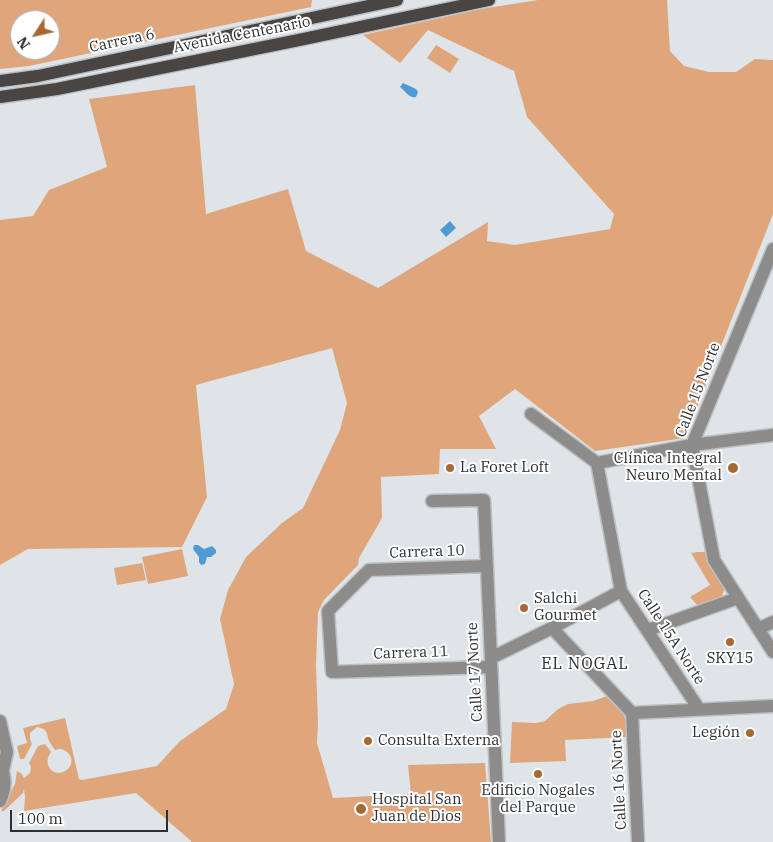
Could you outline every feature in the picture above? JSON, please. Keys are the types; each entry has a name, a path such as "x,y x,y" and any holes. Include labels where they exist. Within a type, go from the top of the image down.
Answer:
{"main road":[{"name":"Carrera 6","path":"0,81 38,76 397,0"},
{"name":"Avenida Centenario","path":"0,97 57,88 289,42 489,0"}],"street":[{"name":"Calle 15 Norte","path":"773,249 767,279 692,445 714,560 773,652"},
{"path":"531,414 597,463 692,445 773,435"},
{"name":"Calle 15A Norte","path":"597,463 621,591 699,709"},
{"name":"Calle 17 Norte","path":"432,501 484,500 499,842"},
{"name":"Carrera 10","path":"332,672 328,611 369,570 487,566"},
{"name":"Carrera 11","path":"332,672 491,662 621,591"},
{"path":"648,630 738,598"},
{"path":"758,629 773,622"},
{"name":"Calle 16 Norte","path":"552,628 632,713 638,842"},
{"path":"632,713 773,706"},
{"path":"0,721 7,752 1,769 5,781 0,802"}],"shaded area":[{"path":"0,0 312,0 311,7 60,60 60,10 10,10 10,60 58,60 29,66 0,69"},
{"path":"538,0 667,0 670,51 684,66 709,72 736,72 755,59 773,60 773,214 685,438 595,451 515,389 479,416 496,449 440,449 439,474 381,477 382,518 359,558 358,565 324,600 318,612 316,665 317,743 333,798 411,794 408,765 485,763 491,842 191,842 136,793 24,811 24,789 23,793 4,811 1,811 15,784 17,771 24,778 30,773 31,767 29,763 38,746 45,744 51,752 48,757 48,763 53,771 57,773 66,771 71,763 69,754 62,749 55,750 45,730 37,727 30,733 32,744 24,759 20,759 17,746 27,743 23,728 65,718 79,779 82,780 157,766 180,741 226,709 234,684 220,619 228,590 246,557 282,523 303,508 340,430 347,403 332,348 196,385 207,497 182,547 28,549 0,565 0,220 33,216 49,190 107,167 89,99 195,85 206,214 288,189 306,251 378,288 488,222 487,241 515,245 610,229 614,214 527,117 514,71 428,30 400,63 363,35 481,9"},
{"path":"436,45 459,59 450,73 427,58"},
{"path":"182,549 188,576 148,584 142,557"},
{"path":"706,552 725,587 722,596 698,606 690,597 710,585 691,553"},
{"path":"142,563 146,580 117,585 114,568"},
{"path":"607,696 624,712 627,737 565,740 566,761 510,763 512,722 536,723 545,721 558,709 568,704 593,701"}],"water":[{"path":"403,83 416,89 418,92 416,97 410,96 400,87"},
{"path":"450,221 456,228 446,237 440,230"},
{"path":"194,545 204,549 212,546 216,553 211,557 207,557 205,564 201,565 199,557 193,549"}],"place":[{"name":"La Foret Loft","path":"450,468"},
{"name":"Clínica Integral Neuro Mental","path":"733,468"},
{"name":"Salchi Gourmet","path":"524,608"},
{"name":"SKY15","path":"730,642"},
{"name":"Legión","path":"750,733"},
{"name":"Consulta Externa","path":"368,741"},
{"name":"Edificio Nogales del Parque","path":"538,774"},
{"name":"Hospital San Juan de Dios","path":"361,809"}],"district":[{"name":"EL NOGAL","path":"585,664"}]}
